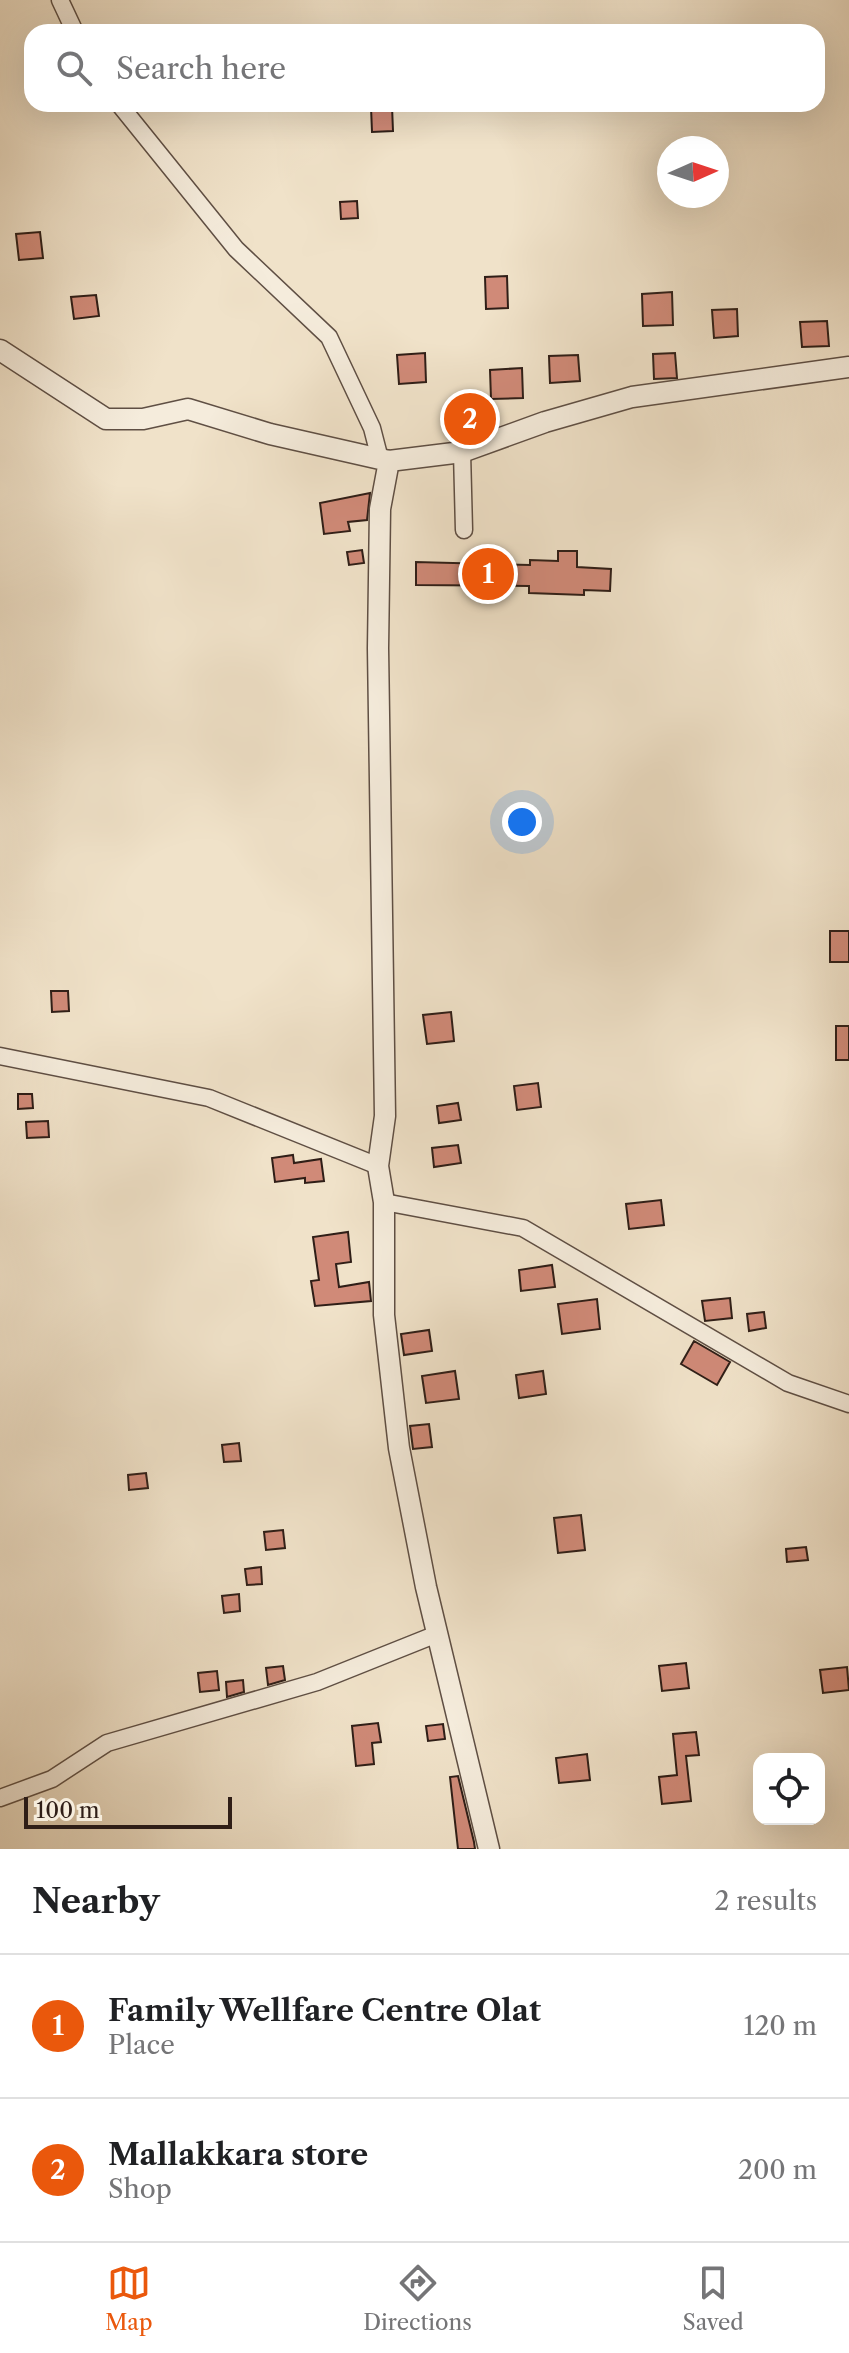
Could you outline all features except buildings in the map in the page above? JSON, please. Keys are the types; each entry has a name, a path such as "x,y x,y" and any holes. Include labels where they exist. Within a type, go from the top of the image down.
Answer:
{"street":[{"path":"60,0 71,24"},
{"path":"125,112 236,249 329,337 385,460 380,509 378,633 385,1116 378,1166 384,1202 384,1315 399,1448 437,1634 489,1849"},
{"path":"0,350 106,419 143,419 188,409 270,434 385,460 462,452 545,422 632,397 849,367"},
{"path":"462,452 464,530"},
{"path":"0,1056 209,1098 378,1166"},
{"path":"384,1202 523,1228 788,1383 849,1404"},
{"path":"0,1798 52,1779 107,1743 317,1682 437,1634"}],"place":[{"name":"Mallakkara store","path":"470,419"},
{"name":"Family Wellfare Centre Olat","path":"488,574"}]}
